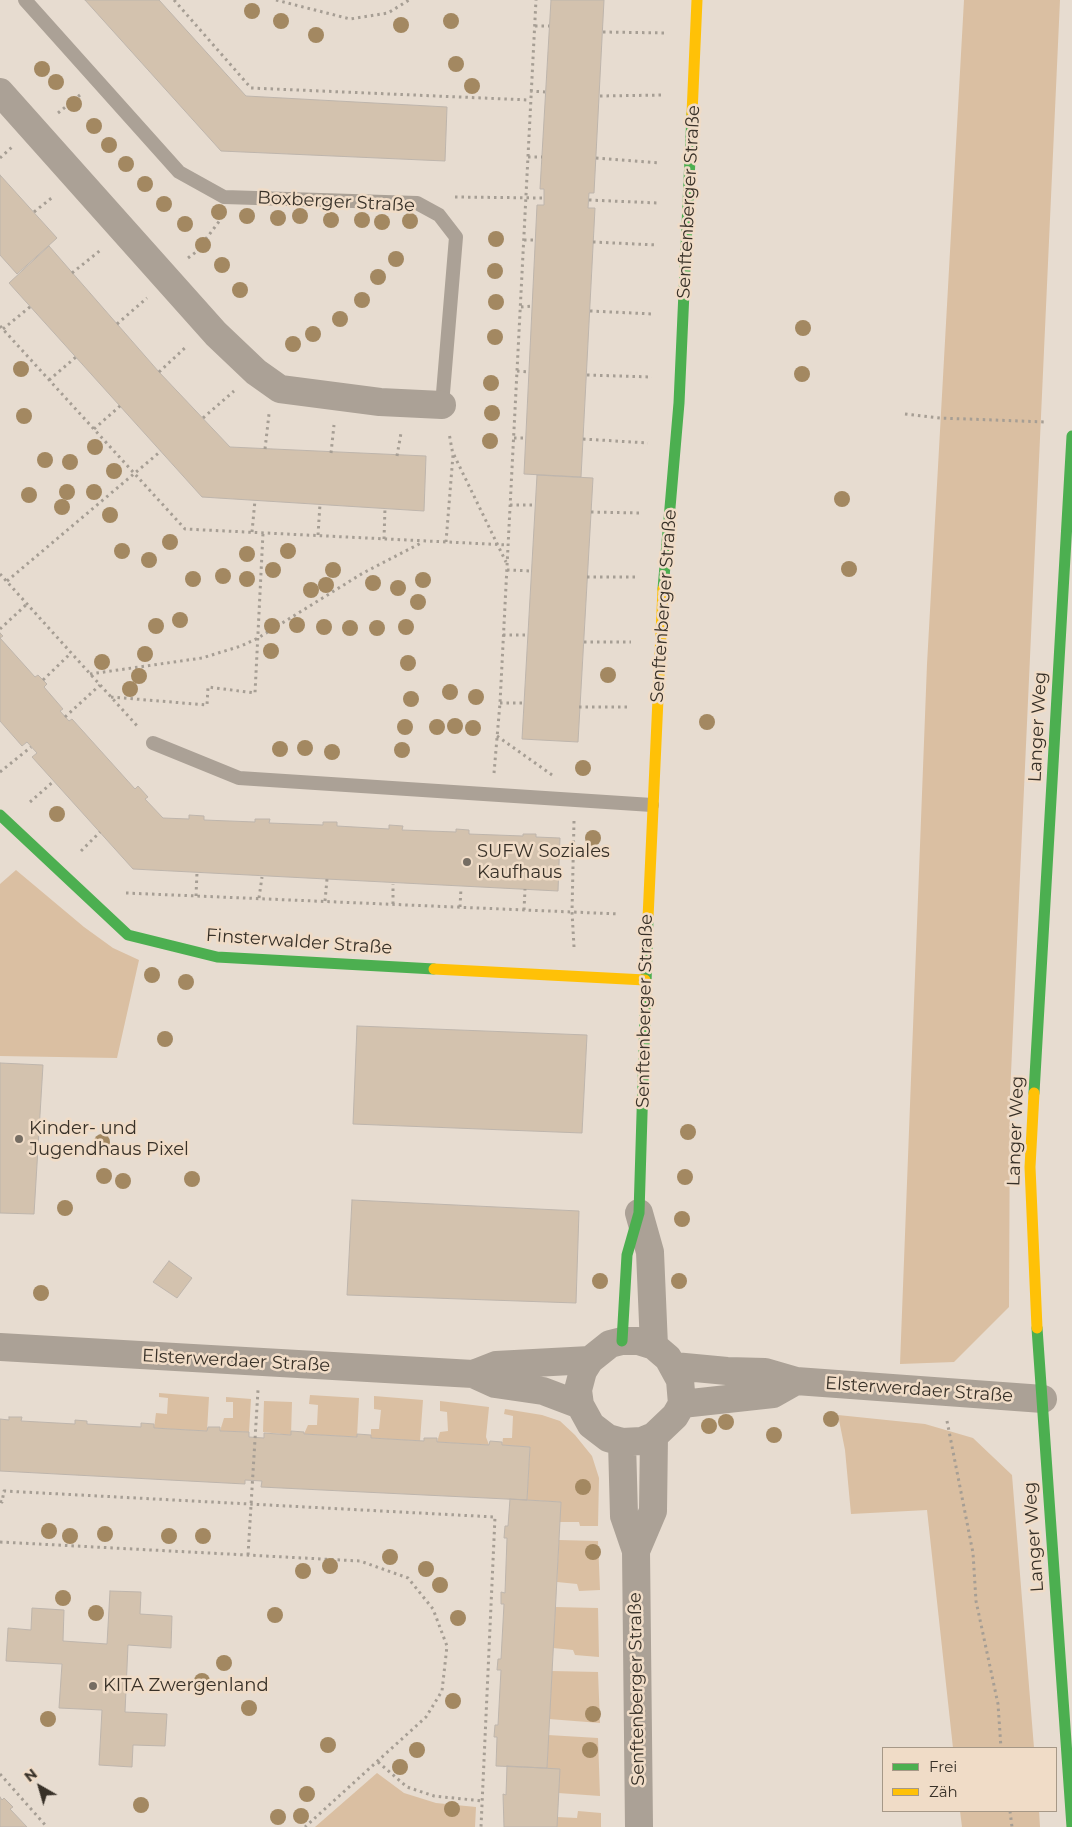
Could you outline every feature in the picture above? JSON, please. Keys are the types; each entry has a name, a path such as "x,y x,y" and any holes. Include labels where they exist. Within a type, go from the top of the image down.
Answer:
{"street":[{"name":"Senftenberger Straße","path":"622,1341 627,1255 639,1213 652,805 664,577 676,444 684,316 697,0"},
{"path":"0,92 36,132 157,286 216,334 256,372 280,389 380,402 442,405"},
{"name":"Langer Weg","path":"1072,436 1030,1167 1033,1272 1072,1827"},
{"name":"Finsterwalder Straße","path":"2,820 128,935 217,958 645,980"},
{"name":"Senftenberger Straße","path":"639,1213 650,1252 654,1346"},
{"path":"622,1341 638,1341 654,1346 674,1366 680,1380 682,1404 668,1425 654,1436 642,1441 622,1442 608,1438 591,1425 580,1405 578,1390 582,1371 590,1360 610,1344 622,1341"},
{"name":"Elsterwerdaer Straße","path":"0,1347 473,1374 495,1384 544,1391 580,1405"},
{"name":"Elsterwerdaer Straße","path":"473,1374 496,1365 590,1360"},
{"name":"Elsterwerdaer Straße","path":"674,1366 727,1371 765,1372 796,1381 1043,1398"},
{"path":"682,1404 773,1394 796,1381"},
{"name":"Senftenberger Straße","path":"636,1551 653,1511 654,1436"},
{"name":"Senftenberger Straße","path":"622,1442 624,1516 636,1551 639,1827"}],"lane":[{"name":"Boxberger Straße","path":"25,0 179,172 224,197 417,203 439,215 456,237 442,405"},
{"path":"153,744 239,778 652,805"}],"path":[{"path":"174,0 251,88 530,100"},
{"path":"276,0 350,19 388,13 409,0"},
{"path":"492,796 500,703 536,0"},
{"path":"534,26 549,26"},
{"path":"603,32 696,33"},
{"path":"36,132 98,80"},
{"path":"530,91 546,92"},
{"path":"600,96 694,95"},
{"path":"0,158 13,147"},
{"path":"528,157 542,157"},
{"path":"596,158 691,165"},
{"path":"34,212 56,194"},
{"path":"116,324 196,252 238,197"},
{"path":"417,203 458,197 544,198"},
{"path":"589,200 690,204"},
{"path":"524,240 536,240"},
{"path":"593,242 687,247"},
{"path":"72,273 104,247"},
{"path":"30,306 2,327 185,529 508,545"},
{"path":"521,307 533,306"},
{"path":"590,311 684,316"},
{"path":"159,372 191,342"},
{"path":"49,380 76,357"},
{"path":"517,371 530,372"},
{"path":"587,376 680,378"},
{"path":"204,418 238,388"},
{"path":"442,405 453,455 507,563"},
{"path":"94,429 120,406"},
{"path":"265,450 270,409"},
{"path":"905,414 940,418 1053,422"},
{"path":"331,453 334,424"},
{"path":"397,456 401,429"},
{"path":"514,438 526,438"},
{"path":"584,439 676,444"},
{"path":"7,582 161,451"},
{"path":"446,542 453,455"},
{"path":"252,532 255,500"},
{"path":"318,535 320,504"},
{"path":"510,505 536,505"},
{"path":"384,539 385,508"},
{"path":"591,512 670,514"},
{"path":"111,697 206,705 208,687 255,693 263,533"},
{"path":"90,674 202,658 241,646 258,638 363,573 426,541"},
{"path":"507,570 532,571"},
{"path":"0,574 153,744"},
{"path":"587,577 664,577"},
{"path":"0,629 27,604"},
{"path":"503,635 528,635"},
{"path":"584,642 661,641"},
{"path":"43,680 71,653"},
{"path":"65,717 100,685"},
{"path":"500,703 524,703"},
{"path":"579,706 657,708"},
{"path":"497,736 560,780"},
{"path":"0,772 32,747"},
{"path":"28,804 54,781"},
{"path":"574,820 572,912 574,949"},
{"path":"75,857 100,832"},
{"path":"196,896 197,872"},
{"path":"259,898 262,877"},
{"path":"325,901 327,879"},
{"path":"392,904 393,884"},
{"path":"460,907 461,888"},
{"path":"524,910 525,889"},
{"path":"124,893 622,914"},
{"path":"248,1555 258,1386"},
{"path":"946,1416 973,1554 976,1601 998,1704 1001,1747"},
{"path":"0,1501 2,1502 4,1491 495,1517 481,1827"},
{"path":"0,1542 360,1561 408,1578 433,1609 447,1646 442,1691 426,1717 305,1827"},
{"path":"378,1762 407,1787 434,1796 483,1801"},
{"path":"0,1774 47,1827"},
{"path":"1010,1812 1012,1827"}],"shaded area":[{"path":"964,0 1060,0 1010,1095 1009,1307 954,1362 900,1364 927,664"},
{"path":"16,870 84,927 113,948 139,960 117,1058 0,1056 0,884"},
{"path":"159,1393 209,1397 207,1431 154,1428 156,1413 167,1414 168,1398 159,1397"},
{"path":"310,1395 359,1398 357,1437 304,1434 308,1425 317,1425 318,1405 309,1404"},
{"path":"374,1396 423,1400 420,1441 371,1438 371,1429 379,1429 381,1410 374,1409"},
{"path":"226,1397 251,1399 249,1432 220,1431 224,1418 233,1418 233,1402 226,1402"},
{"path":"264,1401 292,1402 291,1435 263,1432"},
{"path":"440,1401 489,1407 486,1437 489,1445 437,1442 440,1432 448,1431 447,1412 440,1411"},
{"path":"505,1409 542,1415 560,1421 575,1435 592,1456 599,1478 598,1526 580,1526 579,1522 559,1522 561,1502 527,1500 530,1447 502,1445 503,1438 512,1438 513,1416 504,1414"},
{"path":"838,1415 925,1424 973,1438 1012,1475 1034,1747 953,1747 927,1510 851,1514 845,1450"},
{"path":"559,1540 598,1541 600,1590 579,1591 577,1584 557,1582"},
{"path":"555,1607 598,1608 599,1657 575,1655 573,1650 553,1648"},
{"path":"552,1671 598,1672 600,1723 549,1719"},
{"path":"548,1735 598,1738 600,1796 558,1793 547,1768"},
{"path":"377,1773 404,1793 436,1803 476,1807 475,1827 315,1827"},
{"path":"578,1811 601,1813 601,1827 557,1827 557,1817 577,1818"},
{"path":"960,1812 1039,1812 1040,1827 962,1827"}],"building":[{"path":"85,0 159,0 246,96 447,107 445,161 221,151"},
{"path":"551,0 604,0 594,193 589,193 588,208 595,208 581,477 524,474 537,205 544,205 544,189 540,189"},
{"path":"0,175 57,238 17,274 0,255"},
{"path":"49,246 159,372 230,447 426,456 424,511 202,497 9,283"},
{"path":"537,475 593,478 578,742 522,739"},
{"path":"0,638 35,677 38,675 47,684 44,687 63,709 60,711 69,721 72,719 135,789 138,786 148,797 145,799 163,818 189,819 189,815 204,816 204,820 255,822 255,819 270,819 269,823 323,825 323,822 337,822 337,826 389,829 389,825 403,826 402,830 456,832 456,829 469,830 469,834 523,836 523,834 536,834 536,837 560,838 558,891 133,869 32,757 37,753 27,742 22,746 0,721"},
{"path":"357,1026 587,1035 582,1133 353,1124"},
{"name":"Kinder- und Jugendhaus Pixel","path":"0,1063 43,1065 34,1214 0,1213"},
{"path":"352,1200 579,1211 576,1303 347,1295"},
{"path":"169,1261 192,1278 177,1298 153,1282"},
{"path":"9,1417 22,1417 21,1421 75,1424 75,1420 87,1421 87,1424 141,1427 141,1423 154,1424 154,1428 207,1431 208,1427 220,1427 220,1431 249,1432 249,1437 264,1438 264,1433 291,1435 291,1431 304,1432 304,1434 357,1437 357,1434 371,1435 371,1438 424,1441 424,1438 437,1438 437,1442 489,1445 490,1441 502,1442 502,1445 530,1447 527,1500 261,1487 262,1481 245,1480 245,1484 0,1471 0,1419 9,1420"},
{"path":"510,1499 561,1502 547,1768 496,1766 497,1737 494,1737 495,1725 498,1725 501,1670 497,1670 498,1659 501,1659 504,1604 501,1604 501,1592 505,1593 507,1538 504,1538 505,1526 508,1526"},
{"name":"KITA Zwergenland","path":"110,1591 141,1592 140,1614 172,1616 171,1648 128,1645 125,1712 167,1714 165,1746 133,1745 132,1767 99,1765 102,1710 59,1708 62,1664 6,1661 8,1628 31,1630 32,1608 64,1610 63,1641 107,1644"},
{"path":"507,1766 560,1769 557,1827 504,1827 503,1794 506,1795"},
{"path":"0,1797 2,1800 4,1798 13,1807 10,1809 27,1827 0,1827"}],"traffic: fast":[{"path":"663,589 679,403 692,114"},
{"path":"1034,1093 1072,436"},
{"path":"0,815 128,935 217,957 434,969"},
{"path":"622,1341 627,1255 639,1213 648,918"},
{"path":"1037,1328 1072,1827"}],"traffic: slow":[{"path":"692,114 697,0"},
{"path":"648,918 663,589"},
{"path":"434,969 645,980"},
{"path":"1034,1093 1030,1167 1037,1328"}],"place":[{"name":"SUFW Soziales Kaufhaus","path":"467,862"},
{"name":"Kinder- und Jugendhaus Pixel","path":"19,1139"},
{"name":"KITA Zwergenland","path":"93,1686"}]}
